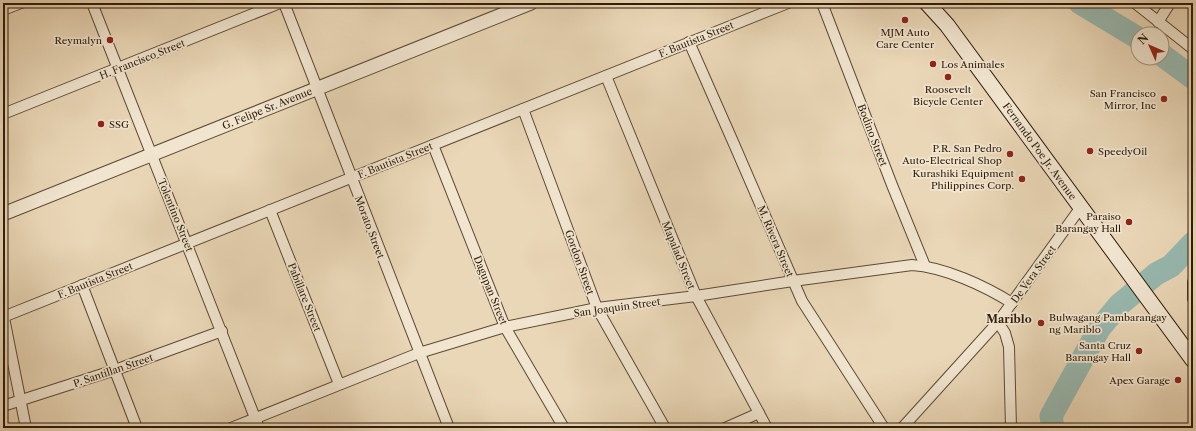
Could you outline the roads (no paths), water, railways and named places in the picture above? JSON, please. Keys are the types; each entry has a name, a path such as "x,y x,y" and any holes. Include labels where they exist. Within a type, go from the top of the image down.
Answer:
{"main road":[{"name":"Fernando Poe Jr. Avenue","path":"926,3 947,25 1193,360"}],"street":[{"path":"3,10 21,3"},
{"name":"Tolentino Street","path":"92,3 259,428"},
{"name":"H. Francisco Street","path":"3,114 280,3"},
{"name":"Morato Street","path":"284,3 316,89 449,428"},
{"name":"G. Felipe Sr. Avenue","path":"3,214 531,3"},
{"name":"F. Bautista Street","path":"3,315 82,285 788,3"},
{"name":"Bodino Street","path":"822,3 925,266"},
{"path":"1135,3 1193,49"},
{"path":"1158,22 1170,3"},
{"name":"M. Rivera Street","path":"689,42 802,301 884,428"},
{"name":"Mapalad Street","path":"606,76 696,296 767,428"},
{"name":"Gordon Street","path":"523,109 597,308 665,428"},
{"name":"Dagupan Street","path":"433,145 505,327 564,428"},
{"name":"De Vera Street","path":"902,428 998,322 1081,207"},
{"name":"Pabillare Street","path":"270,210 339,384"},
{"name":"San Joaquin Street","path":"231,428 419,353 505,327 597,308 696,296 912,265 939,269 958,276 1001,296 1012,303"},
{"path":"1193,282 1193,299"},
{"path":"82,285 136,428"},
{"path":"3,315 26,428"},
{"path":"998,322 1005,333 1009,347 1011,428"},
{"name":"P. Santillan Street","path":"3,406 115,370 222,331"},
{"path":"725,428 759,413"}],"waterway":[{"path":"1080,3 1130,33"},
{"path":"1170,61 1193,78"},
{"path":"1053,428 1051,416 1099,329 1119,305 1156,274 1171,266 1193,243"}],"place":[{"name":"MJM Auto Care Center","path":"905,20"},
{"name":"Reymalyn","path":"110,40"},
{"name":"Los Animales","path":"933,64"},
{"name":"Roosevelt Bicycle Center","path":"948,77"},
{"name":"San Francisco Mirror, Inc","path":"1164,99"},
{"name":"SSG","path":"101,124"},
{"name":"SpeedyOil","path":"1090,151"},
{"name":"P.R. San Pedro Auto-Electrical Shop","path":"1010,154"},
{"name":"Kurashiki Equipment Philippines Corp.","path":"1022,179"},
{"name":"Paraiso Barangay Hall","path":"1129,222"},
{"name":"Bulwagang Pambarangay ng Mariblo","path":"1041,323"},
{"name":"Santa Cruz Barangay Hall","path":"1139,351"},
{"name":"Apex Garage","path":"1178,380"}],"district":[{"name":"Mariblo","path":"1009,319"}]}
